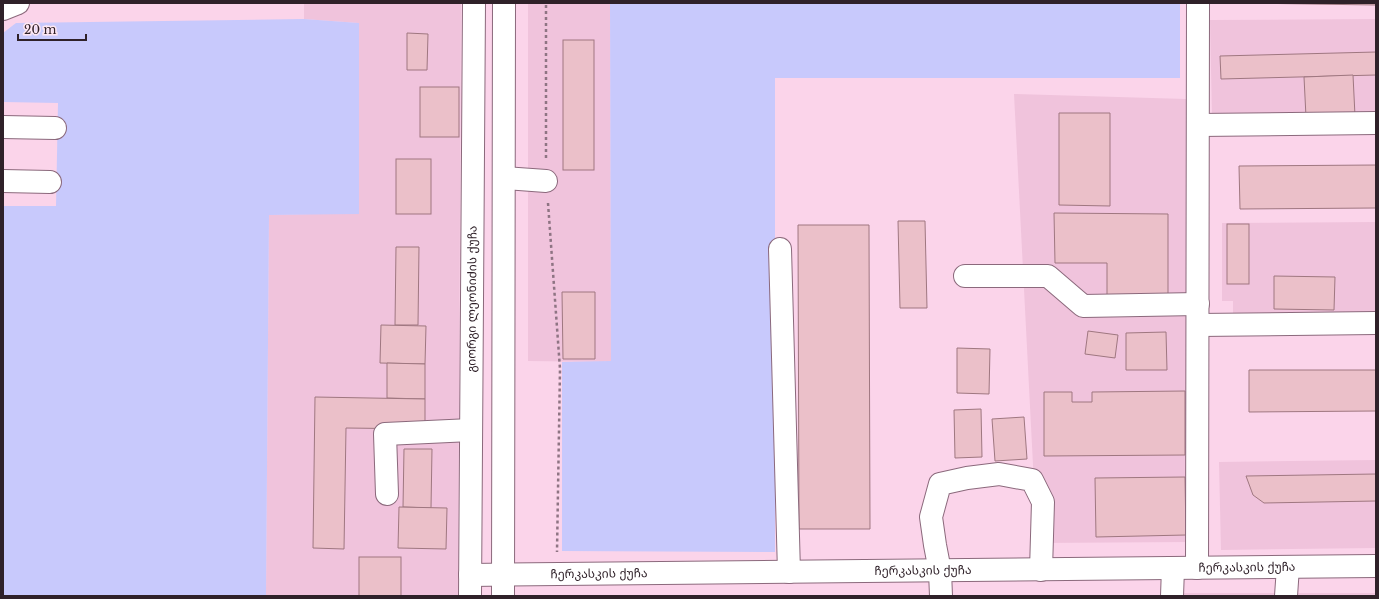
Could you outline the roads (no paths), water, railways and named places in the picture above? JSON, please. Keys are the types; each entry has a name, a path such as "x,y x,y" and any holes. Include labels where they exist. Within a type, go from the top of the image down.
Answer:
{"street":[{"path":"3,9 18,3"},
{"name":"გიორგი ლეონიძის ქუჩა","path":"470,586 474,3"},
{"path":"503,596 504,3"},
{"path":"1197,568 1198,3"},
{"path":"1198,125 1376,124"},
{"path":"3,127 55,128"},
{"path":"504,178 546,180"},
{"path":"3,181 50,182"},
{"path":"780,249 788,572"},
{"path":"964,276 1048,276 1083,306 1198,314 1376,323"},
{"path":"387,494 385,434 471,430"},
{"path":"941,596 940,571 934,545 931,517 940,484 967,478 999,474 1032,480 1043,502 1041,570"},
{"name":"ჩერკასკის ქუჩა","path":"470,586 503,575 1376,566"},
{"path":"1286,596 1288,567"},
{"path":"1172,596 1173,568"}]}
